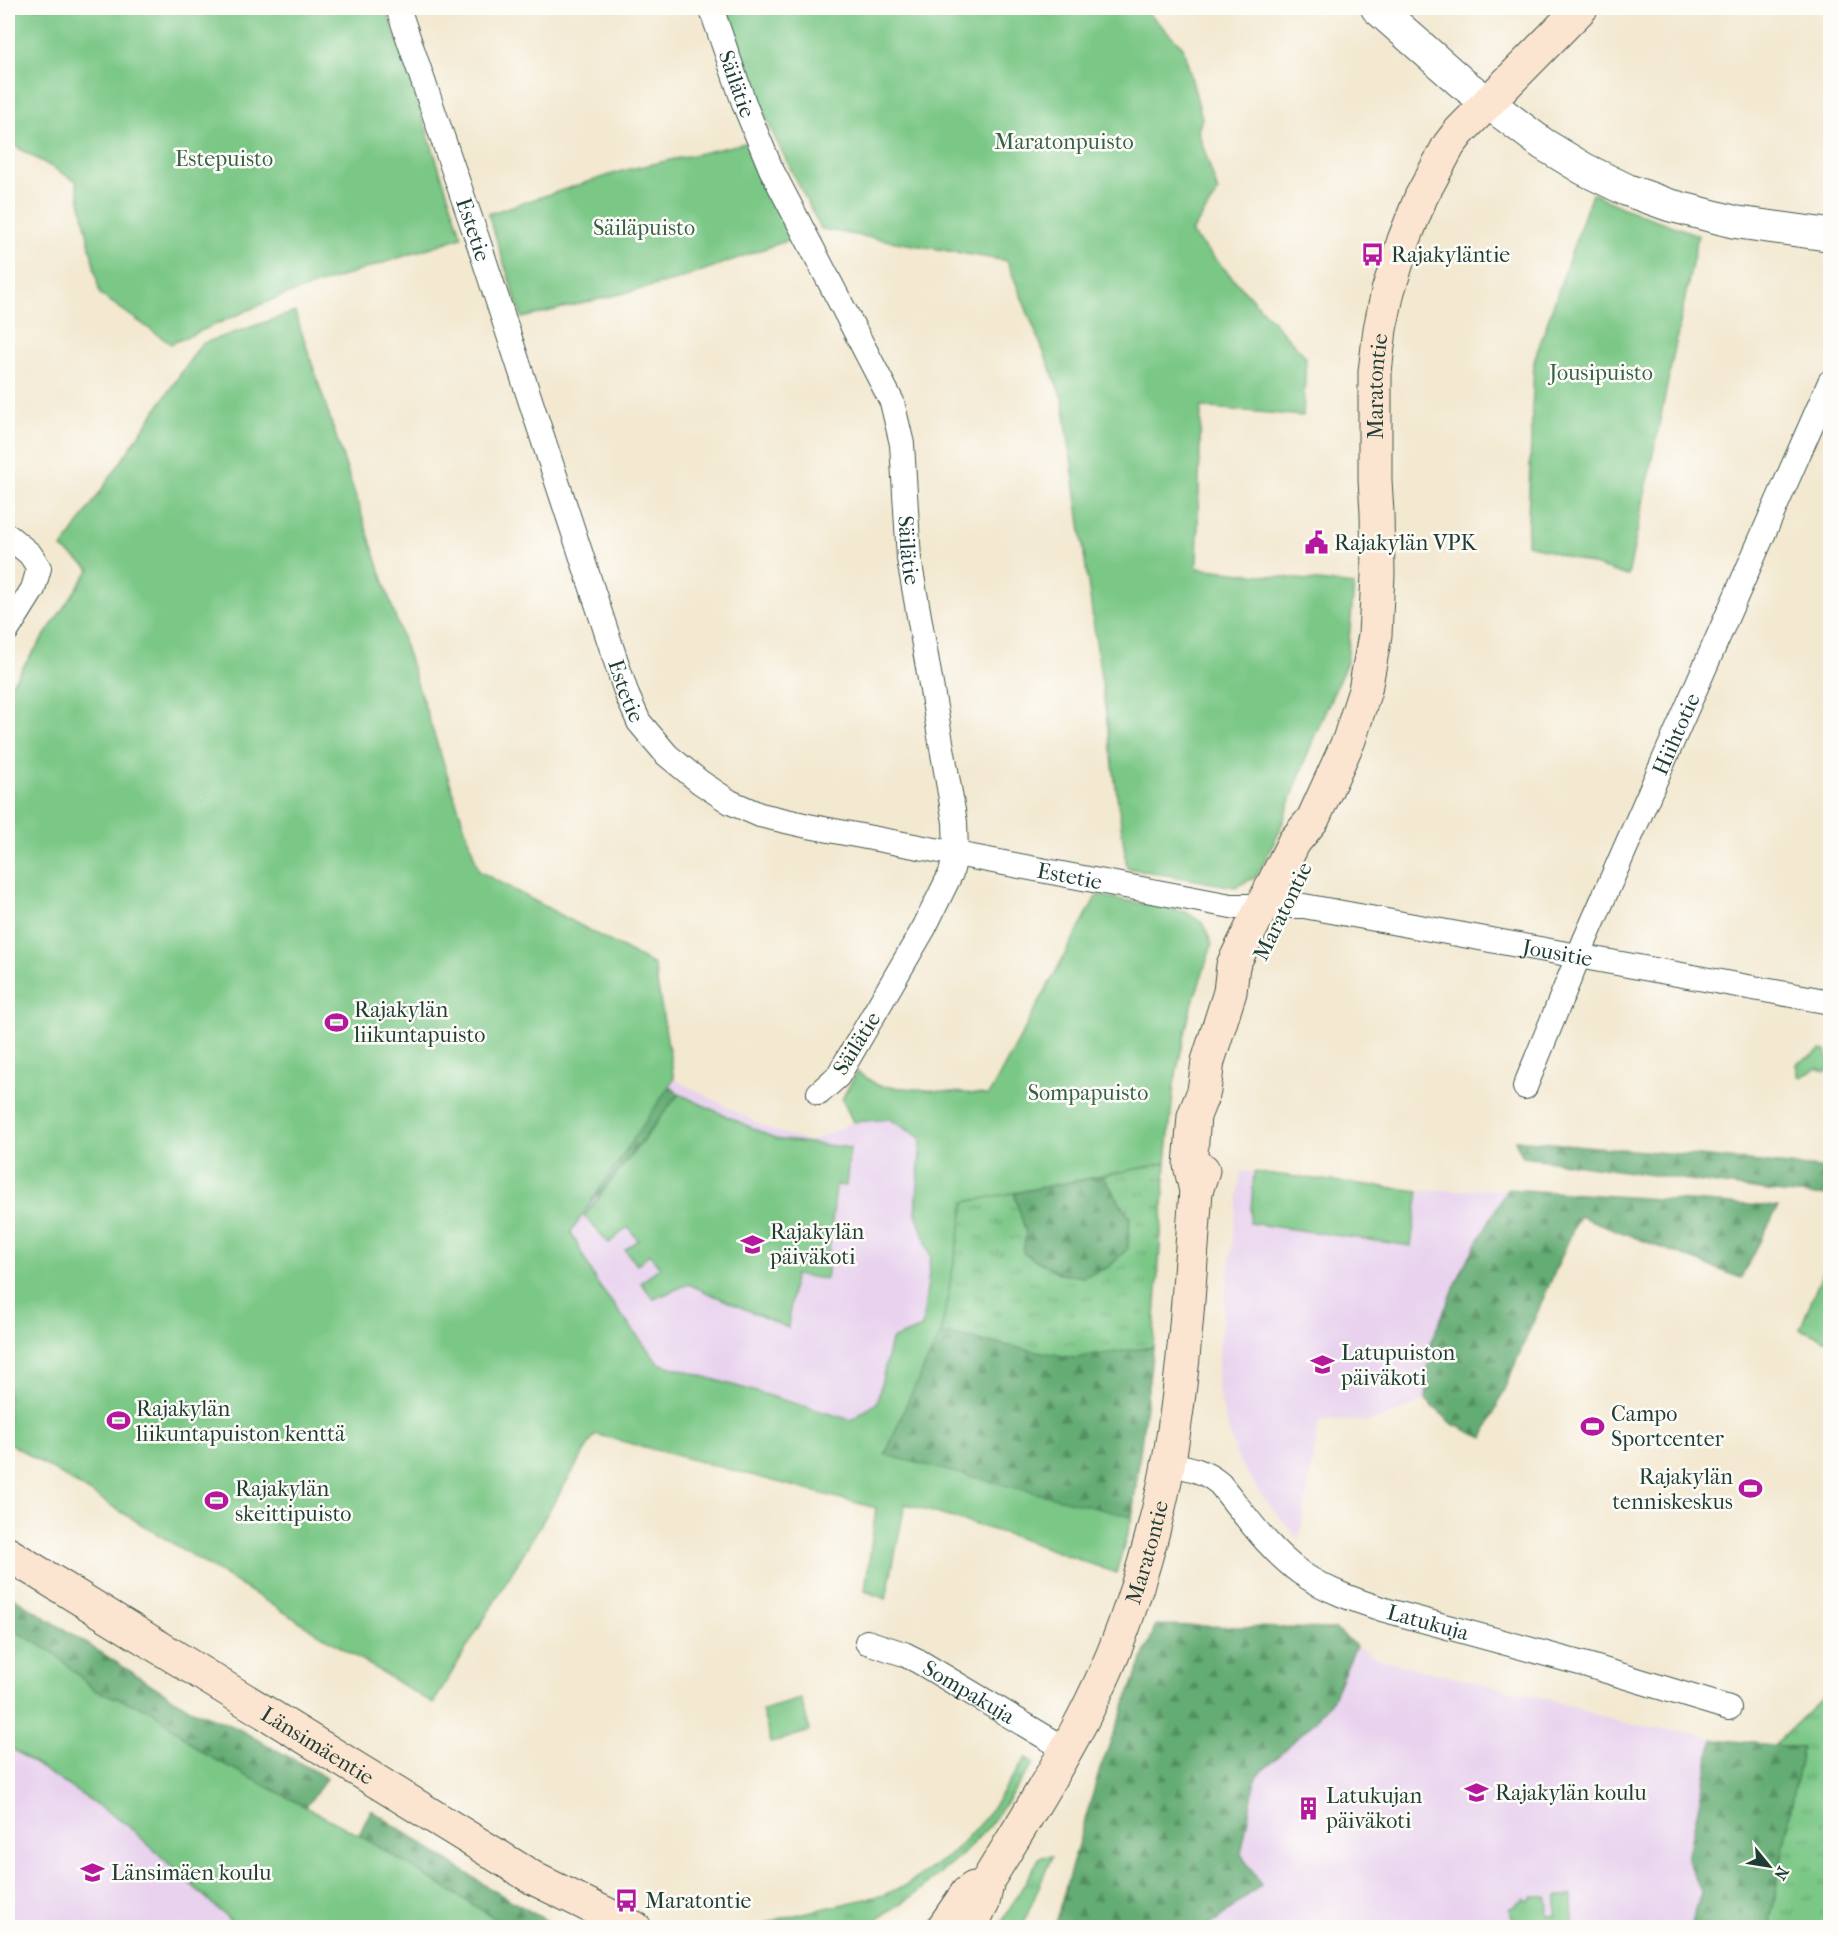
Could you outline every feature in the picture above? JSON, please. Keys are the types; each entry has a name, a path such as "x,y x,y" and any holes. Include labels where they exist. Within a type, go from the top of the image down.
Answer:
{"main road":[{"name":"Maratontie","path":"969,1928 983,1903 988,1880 1067,1750 1102,1680 1129,1612 1151,1541 1168,1464 1183,1359 1196,1191 1190,1165 1194,1116 1204,1091 1208,1061 1230,992 1252,973 1274,906 1312,851 1313,819 1349,740 1365,690 1375,635 1378,575 1375,372 1380,329 1388,291 1404,240 1421,197 1449,145 1581,8"},
{"name":"Länsimäentie","path":"8,1554 535,1879 635,1928"},
{"name":"Maratontie","path":"943,1928 967,1893 988,1880"}],"street":[{"name":"Estetie","path":"398,8 482,251 627,694 639,722 667,755 700,782 730,802 760,815 807,826 1231,906 1274,906"},
{"name":"Säilätie","path":"711,8 745,106 771,169 892,402 902,444 909,559 955,822 956,853 951,873 924,928 838,1076 819,1093"},
{"path":"1377,8 1462,83 1543,144 1584,169 1627,190 1669,205 1735,222 1830,235"},
{"name":"Hiihtotie","path":"1525,1087 1578,957 1830,382"},
{"path":"8,536 30,554 39,568 33,589 8,630"},
{"name":"Jousitie","path":"1274,906 1304,906 1830,1002"},
{"name":"Latukuja","path":"1168,1464 1188,1467 1209,1475 1220,1484 1278,1553 1302,1574 1353,1599 1729,1708"},
{"name":"Sompakuja","path":"867,1642 918,1661 1067,1750"}],"shaded area":[{"name":"Rajakylän päiväkoti","path":"674,1079 769,1129 810,1142 853,1122 890,1119 921,1138 916,1213 931,1257 922,1328 891,1340 877,1403 851,1420 658,1363 597,1283 571,1231"},
{"name":"Latupuiston päiväkoti","path":"1241,1171 1419,1191 1507,1189 1462,1270 1430,1344 1426,1400 1377,1421 1319,1421 1299,1540 1261,1495 1238,1460 1217,1386 1220,1338"},
{"name":"Rajakylän koulu","path":"1356,1646 1384,1661 1545,1698 1625,1724 1687,1732 1713,1739 1687,1859 1701,1892 1691,1927 1208,1928 1261,1885 1241,1854 1256,1777 1316,1720 1333,1698"},
{"name":"Länsimäen koulu","path":"8,1746 126,1824 230,1920 226,1927 8,1927"}],"green space":[{"name":"Estepuisto","path":"8,8 386,8 462,237 274,299 171,344 100,294 76,181 8,142"},
{"name":"Maratonpuisto","path":"726,8 1143,8 1183,47 1202,118 1198,131 1218,192 1191,233 1306,357 1303,416 1201,407 1197,568 1354,585 1347,662 1312,742 1278,835 1256,877 1235,887 1127,868 1063,400 1007,261 821,229 771,130"},
{"name":"Säiläpuisto","path":"749,142 797,237 677,280 522,318 488,214 622,171"},
{"name":"Jousipuisto","path":"1592,193 1623,208 1698,235 1628,576 1527,544 1534,361"},
{"name":"Rajakylän liikuntapuisto","path":"295,312 479,871 654,965 674,1079 571,1232 597,1283 658,1363 851,1420 877,1403 891,1340 922,1328 931,1257 916,1213 921,1138 890,1119 853,1122 842,1099 857,1072 879,1086 989,1095 1097,895 1186,912 1204,924 1212,945 1190,1011 1174,1084 1166,1163 965,1202 941,1333 909,1398 885,1455 1132,1517 1116,1573 1010,1535 905,1504 886,1599 865,1591 876,1508 595,1434 433,1704 8,1442 8,689 90,569 62,548 201,344"},
{"path":"1822,1050 1826,1051 1830,1070 1825,1072 1818,1068 1801,1077 1798,1075 1796,1064"},
{"path":"656,1074 679,1094 598,1196 584,1194"},
{"path":"679,1094 776,1139 850,1148 846,1186 836,1185 826,1279 794,1275 788,1328 688,1284 654,1299 641,1283 660,1267 649,1254 637,1265 625,1250 638,1240 628,1227 609,1243 584,1216"},
{"path":"1515,1140 1830,1169 1830,1196 1782,1193 1523,1157"},
{"path":"1166,1163 1153,1347 1132,1517 909,1398 941,1333 965,1202"},
{"path":"1254,1172 1419,1191 1411,1246 1250,1223"},
{"path":"1103,1176 1130,1218 1128,1248 1109,1267 1083,1277 1061,1274 1023,1253 1026,1233 1014,1193"},
{"path":"1507,1189 1778,1207 1741,1278 1579,1216 1483,1438 1453,1424 1426,1400 1430,1344 1462,1270"},
{"path":"1830,1254 1830,1342 1800,1329"},
{"path":"941,1333 1074,1358 1153,1347 1132,1517 885,1456 909,1398"},
{"path":"8,1594 190,1709 235,1727 327,1778 306,1807 203,1753 152,1711 94,1690 54,1653 8,1627"},
{"path":"1156,1625 1335,1629 1356,1646 1333,1698 1316,1720 1256,1777 1241,1854 1261,1885 1208,1927 1054,1927 1100,1769"},
{"path":"8,1627 54,1653 94,1690 152,1711 203,1753 359,1835 509,1927 226,1927 230,1920 126,1824 8,1746"},
{"path":"1830,1691 1830,1927 1769,1928 1802,1748 1774,1745"},
{"path":"801,1699 810,1731 771,1743 762,1710"},
{"path":"1713,1739 1802,1748 1769,1927 1691,1927 1701,1892 1687,1859"},
{"path":"1026,1758 1034,1763 989,1826 962,1855 913,1896 865,1927 766,1927 766,1924 782,1918 883,1895 905,1886 950,1855 985,1818"},
{"path":"371,1810 489,1888 558,1927 509,1927 359,1835"},
{"path":"1052,1856 1022,1927 999,1927 1040,1857"},
{"path":"1557,1896 1572,1896 1573,1924 1571,1927 1517,1927 1518,1924 1513,1920 1509,1909 1525,1899 1529,1901 1532,1897 1547,1897 1549,1904 1547,1915 1556,1916"}],"place":[{"name":"Rajakyläntie","path":"1373,254"},
{"name":"Rajakylän VPK","path":"1316,542"},
{"name":"Rajakylän liikuntapuisto","path":"336,1022"},
{"name":"Rajakylän päiväkoti","path":"752,1244"},
{"name":"Latupuiston päiväkoti","path":"1323,1365"},
{"name":"Rajakylän liikuntapuiston kenttä","path":"118,1421"},
{"name":"Campo Sportcenter","path":"1593,1426"},
{"name":"Rajakylän tenniskeskus","path":"1751,1489"},
{"name":"Rajakylän skeittipuisto","path":"217,1501"},
{"name":"Rajakylän koulu","path":"1477,1792"},
{"name":"Latukujan päiväkoti","path":"1308,1808"},
{"name":"Länsimäen koulu","path":"93,1872"},
{"name":"Maratontie","path":"627,1900"}],"park label":[{"name":"Sompapuisto","path":"1088,1092"}]}
